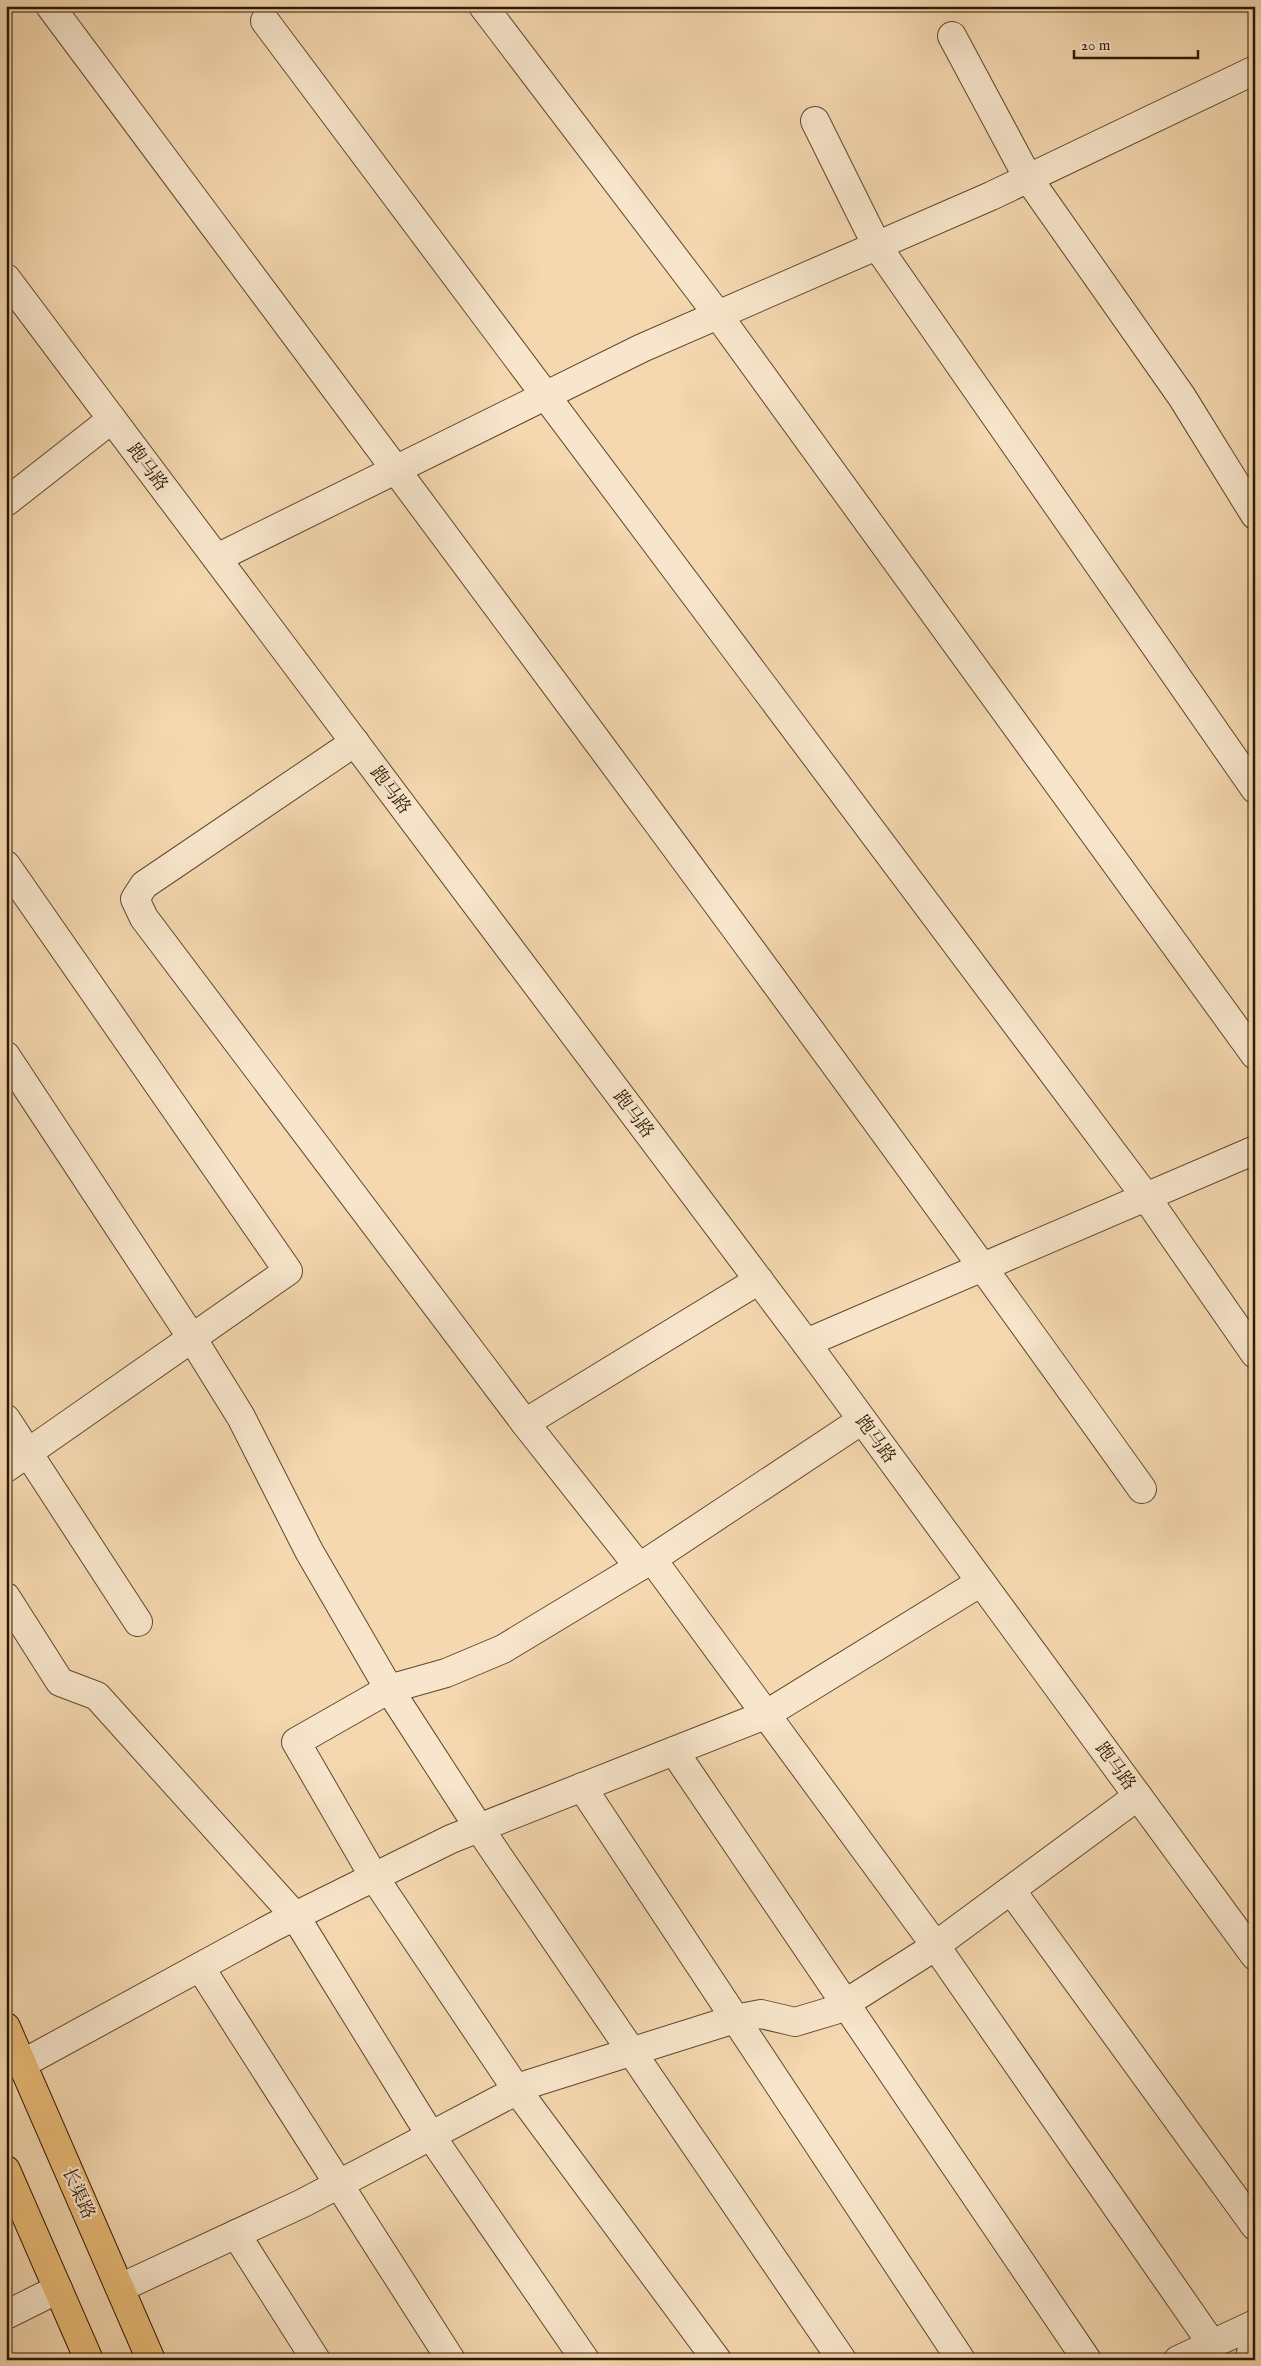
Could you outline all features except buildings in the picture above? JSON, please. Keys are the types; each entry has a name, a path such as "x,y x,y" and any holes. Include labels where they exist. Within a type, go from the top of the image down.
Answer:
{"main road":[{"name":"长渠路","path":"6,2027 151,2360"},
{"path":"6,2170 89,2360"}],"street":[{"path":"50,6 983,1267 1142,1489"},
{"path":"483,6 718,315 1255,1055"},
{"path":"265,21 1146,1196 1255,1354"},
{"path":"952,36 1028,178 1182,397 1255,515"},
{"path":"217,558 642,348 1028,178 1255,70"},
{"path":"815,121 877,246 1255,789"},
{"name":"跑马路","path":"6,278 806,1343 1255,1956"},
{"path":"6,502 112,419"},
{"path":"355,742 144,885 135,899 144,918 525,1423 645,1563 764,1715 935,1946 1212,2344"},
{"path":"6,864 288,1271 6,1468"},
{"path":"6,1056 192,1338 241,1417 309,1551 389,1689 479,1828 842,2360"},
{"path":"806,1343 1255,1150"},
{"path":"525,1423 759,1280"},
{"path":"6,1419 138,1622"},
{"path":"717,2360 517,2090 374,1877 296,1742 389,1689 446,1673 503,1649 645,1563 862,1420"},
{"path":"22,2064 295,1916 451,1839 764,1715 981,1582"},
{"path":"6,1597 60,1682 96,1696 295,1916 430,2136 585,2360"},
{"path":"674,1751 1087,2360"},
{"path":"582,1787 961,2360"},
{"path":"120,2288 339,2184 529,2084 735,2019 761,2014 795,2022 835,2010 935,1946 1138,1796"},
{"path":"1011,1890 1255,2226"},
{"path":"200,1967 451,2360"},
{"path":"236,2234 316,2360"},
{"path":"11,2313 58,2289"},
{"path":"1178,2360 1255,2325"},
{"path":"1250,2360 1255,2325"}]}
